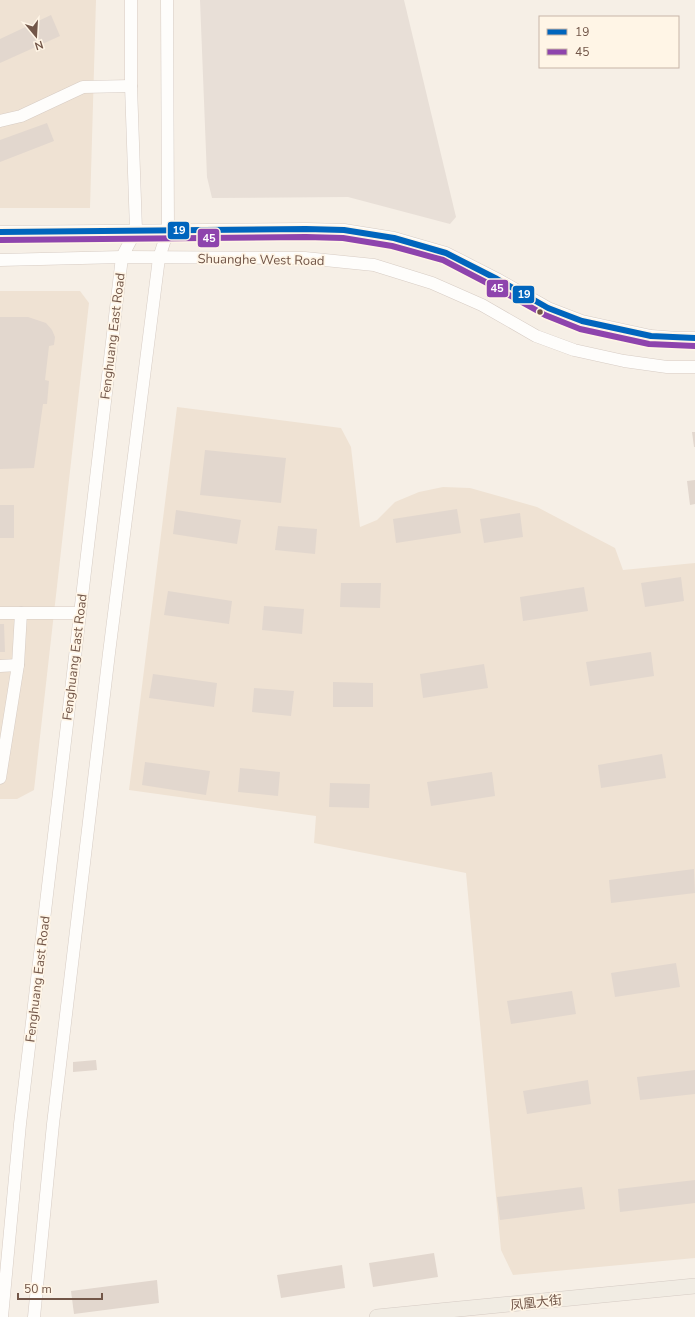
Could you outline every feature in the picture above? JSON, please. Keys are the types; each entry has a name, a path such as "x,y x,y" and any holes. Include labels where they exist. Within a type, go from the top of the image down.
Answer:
{"main road":[{"name":"凤凰大街","path":"377,1317 695,1286"}],"street":[{"name":"Fenghuang East Road","path":"2,1317 20,1124 122,257 136,230 131,86 131,0"},
{"path":"34,1317 54,1116 107,668 158,258 168,230 167,0"},
{"path":"0,121 21,116 83,87 131,86"},
{"path":"0,232 136,230 344,230 394,238 446,253 497,279 548,308 582,321 651,336 695,338"},
{"name":"Shuanghe West Road","path":"0,260 122,257 304,258 374,265 432,283 482,305 536,336 574,350 624,361 667,367 695,367"},
{"path":"0,613 79,614"},
{"path":"0,778 18,665 21,613"},
{"path":"0,666 18,665"}],"shaded area":[{"path":"0,0 96,0 90,208 0,208"},
{"path":"200,0 404,0 456,217 450,224 348,197 212,198 207,177"},
{"path":"0,291 80,291 89,303 34,790 17,799 0,799"},
{"path":"177,407 341,428 351,447 360,527 377,520 395,502 419,492 443,487 470,488 537,507 615,548 623,570 695,563 695,1258 513,1275 501,1250 466,873 314,843 316,816 129,790"}],"building":[{"path":"51,15 60,36 0,63 0,39"},
{"path":"47,123 54,141 0,162 0,140"},
{"path":"0,317 28,317 46,323 52,330 55,337 54,345 49,346 45,380 49,381 47,404 43,404 34,468 0,469"},
{"path":"692,432 695,432 695,447 694,447"},
{"path":"205,450 286,458 281,503 200,495"},
{"path":"695,480 695,504 690,505 687,481"},
{"path":"0,505 14,505 14,538 0,538"},
{"path":"457,509 461,533 396,543 393,519"},
{"path":"176,510 241,520 237,544 173,534"},
{"path":"520,513 523,537 484,543 480,519"},
{"path":"278,526 317,529 315,554 275,550"},
{"path":"681,577 684,601 645,607 641,583"},
{"path":"341,583 381,583 380,608 340,607"},
{"path":"584,587 588,611 523,621 520,597"},
{"path":"168,591 232,601 229,624 164,615"},
{"path":"264,606 304,609 302,634 262,630"},
{"path":"0,624 4,624 5,652 0,652"},
{"path":"651,652 654,676 590,686 586,662"},
{"path":"484,664 488,688 423,698 420,674"},
{"path":"153,674 217,683 214,707 149,698"},
{"path":"333,682 373,683 373,707 333,707"},
{"path":"254,688 294,691 291,716 252,712"},
{"path":"662,754 666,778 601,788 598,765"},
{"path":"145,762 210,771 206,795 142,785"},
{"path":"240,768 280,772 278,796 238,792"},
{"path":"492,772 495,796 431,806 427,782"},
{"path":"330,783 370,784 369,808 329,807"},
{"path":"694,869 695,893 611,903 609,880"},
{"path":"676,963 680,987 615,997 611,973"},
{"path":"572,991 576,1014 511,1024 507,1001"},
{"path":"96,1060 97,1070 73,1072 73,1062"},
{"path":"695,1070 695,1094 640,1100 637,1077"},
{"path":"588,1080 591,1104 527,1114 523,1091"},
{"path":"695,1180 695,1203 620,1212 618,1189"},
{"path":"582,1187 585,1209 500,1220 497,1197"},
{"path":"434,1253 438,1277 373,1287 369,1263"},
{"path":"342,1265 345,1288 281,1298 277,1275"},
{"path":"157,1280 159,1303 74,1314 71,1291"}],"transit line":[{"name":"19","path":"0,232 306,229 344,230 394,238 446,253 497,279 548,308 582,321 651,336 695,338"},
{"name":"45","path":"0,240 306,237 343,238 392,246 443,260 545,315 580,329 649,344 695,346"}]}
